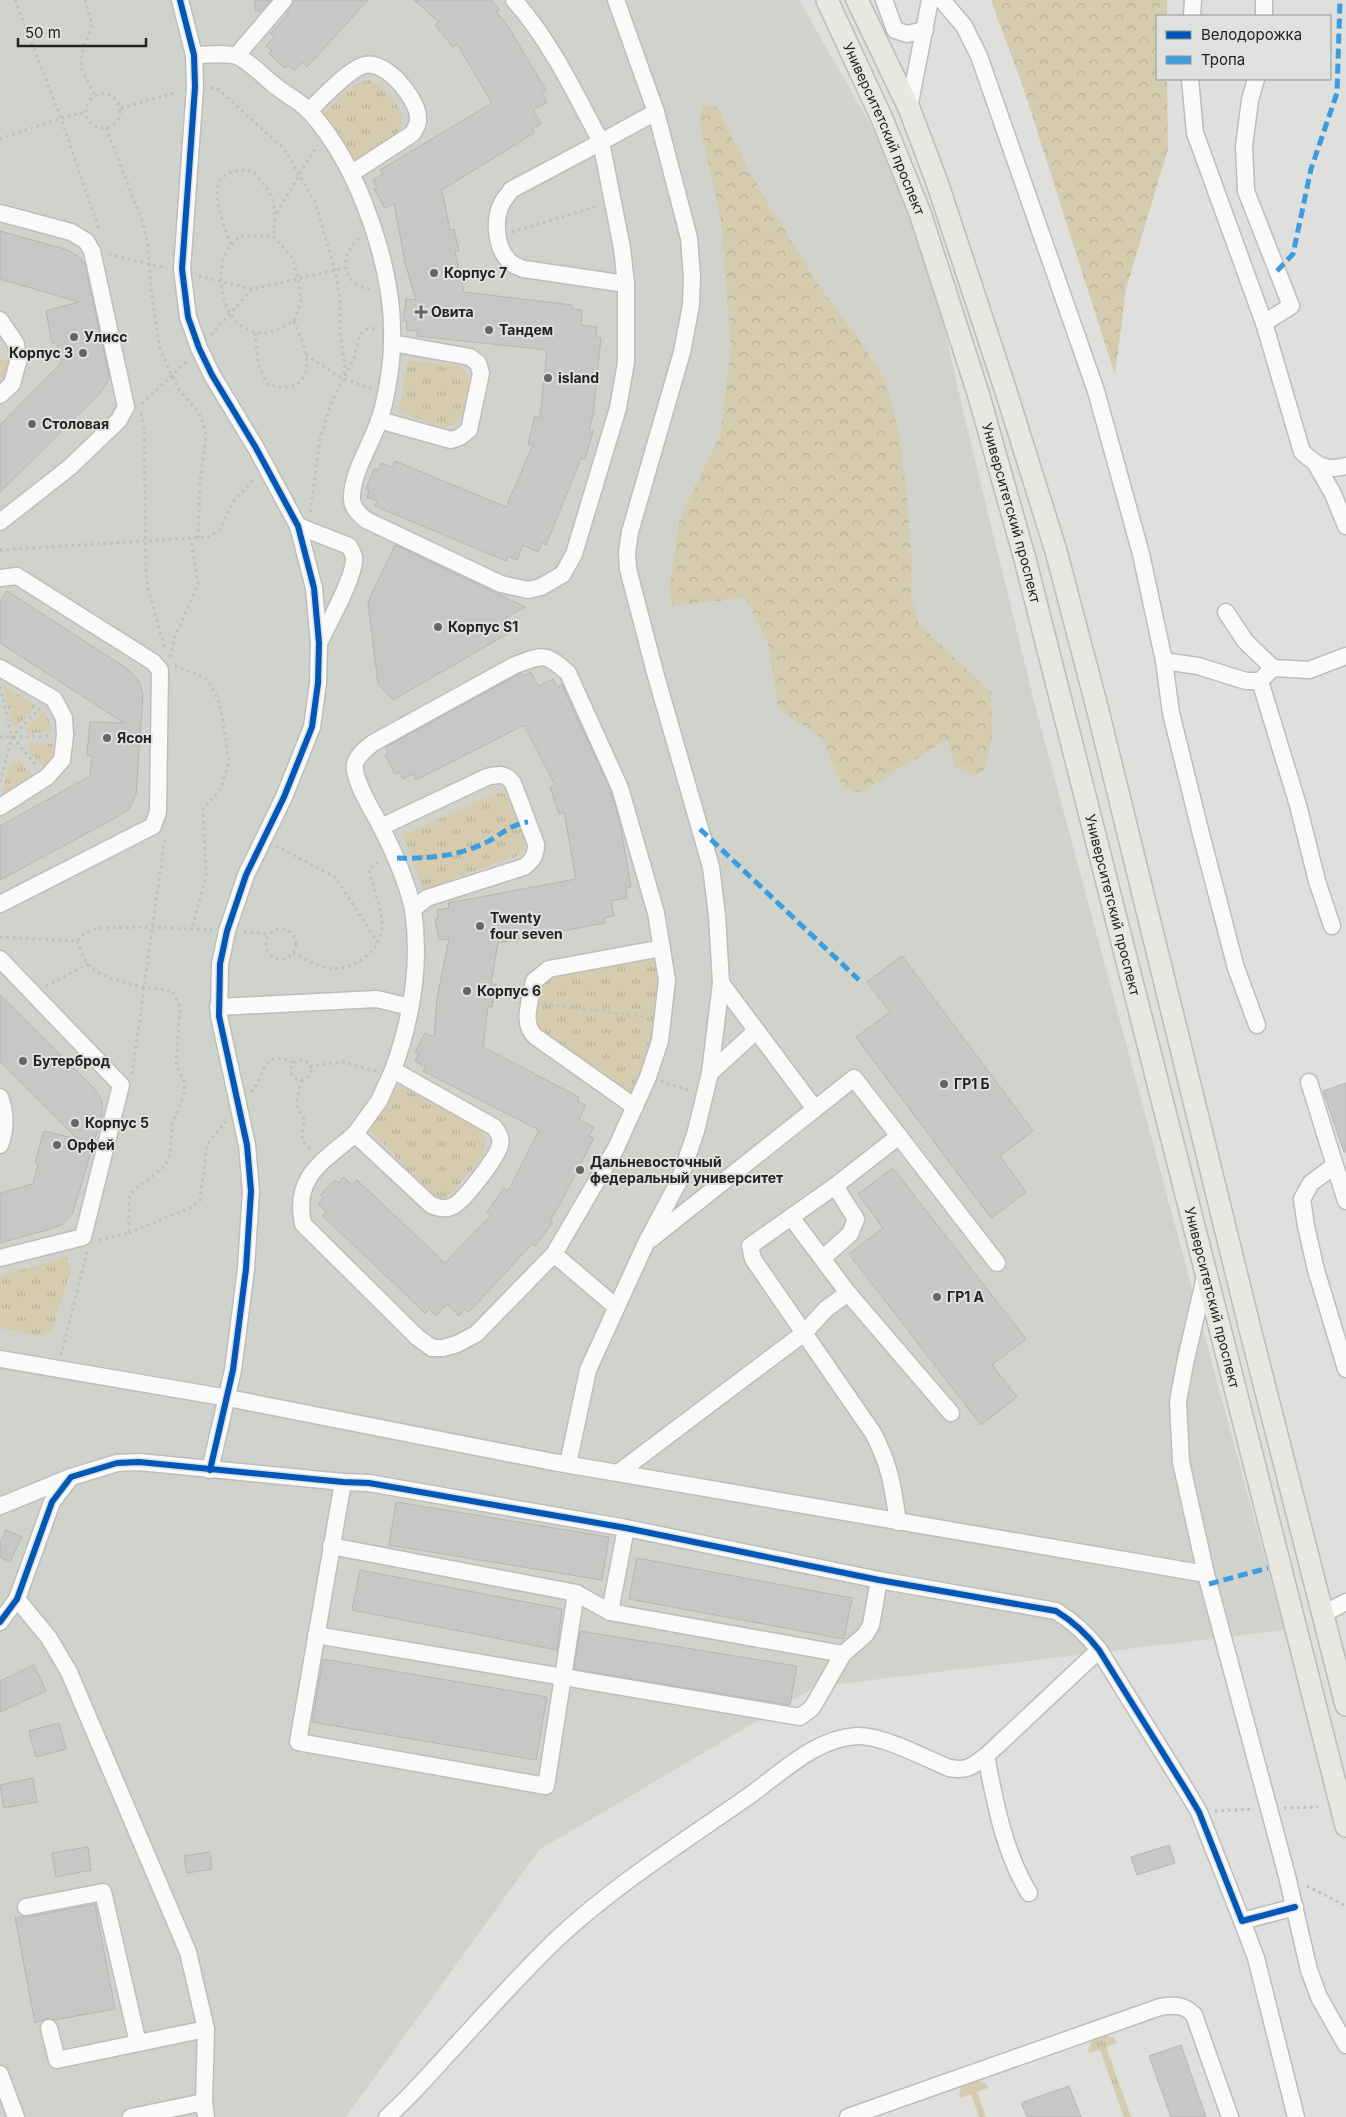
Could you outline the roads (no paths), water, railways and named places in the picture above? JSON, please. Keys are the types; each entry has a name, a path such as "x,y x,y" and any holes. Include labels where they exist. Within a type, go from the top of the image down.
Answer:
{"main road":[{"name":"Университетский проспект","path":"827,0 883,121 920,213 978,393 1028,568 1346,1826"},
{"name":"Университетский проспект","path":"857,0 909,108 940,192 1056,551 1097,706 1346,1705"},
{"path":"1206,1272 1235,1265"}],"street":[{"path":"180,0 194,55 195,87 182,269 188,317 198,348 212,375 304,528 314,588 319,643 318,683 312,727 284,797 246,874 227,931 220,964 218,1007 227,1060 248,1145 251,1191 246,1269 233,1370 210,1470"},
{"path":"237,56 284,0"},
{"path":"194,55 237,56 309,110 352,173 362,198 380,252 388,288 392,343 379,420 352,492 352,501 357,512 366,520 501,584 528,590 551,582 563,574 574,554 618,408 626,362 626,284 622,248 601,142 567,77 533,21 514,0"},
{"path":"568,1464 588,1370 646,1243 678,1181 696,1131 710,1073 721,983 717,915 711,867 656,676 628,569 627,552 630,532 682,352 691,305 692,277 689,238 656,112 616,0"},
{"path":"884,0 895,30 907,34 925,30"},
{"path":"909,108 930,0"},
{"path":"942,0 964,26 979,56 1096,391 1141,554 1164,661 1171,713 1205,852 1236,968 1257,1025"},
{"path":"1192,15 1193,0"},
{"path":"1264,0 1264,15"},
{"path":"309,110 349,74 365,65 379,66 394,76 415,105 418,117 417,126 412,134 352,173"},
{"path":"1190,80 1195,133 1264,323 1302,452 1317,466 1333,494 1346,526"},
{"path":"1256,80 1250,100 1244,146 1246,191 1290,306 1264,323"},
{"path":"626,284 524,269 512,264 504,256 497,236 501,204 511,190 656,112"},
{"path":"0,213 71,232 86,241 92,251 126,407 119,420 70,467 0,522"},
{"path":"0,320 16,344 18,362 12,384 0,395"},
{"path":"379,420 451,440 460,437 469,430 481,373 478,363 470,357 392,343"},
{"path":"1317,466 1336,469 1346,466"},
{"path":"304,528 349,546 354,556 343,593 319,643"},
{"path":"0,578 18,576 153,662 160,670 158,812 153,826 0,904"},
{"path":"1226,612 1245,641 1273,668 1309,670 1346,656"},
{"path":"538,657 553,659 568,673 620,788 656,913 667,980 660,1042 648,1077 616,1148 554,1254 476,1334 457,1344 443,1348 432,1348 417,1337 303,1224 299,1206 306,1179 355,1134 379,1101 404,1041 417,946 413,909 407,886 397,858 381,827 357,778 355,764 362,753 373,743 407,723 515,665 538,657"},
{"path":"1164,661 1198,666 1246,681 1260,681 1273,668"},
{"path":"0,668 51,697 64,718 65,736 62,760 47,777 0,807"},
{"path":"1260,681 1298,805 1317,881 1332,926"},
{"path":"381,827 487,777 501,774 508,776 513,783 536,844 536,854 532,860 524,867 512,872 427,898 413,909"},
{"path":"635,1107 528,1031 526,1023 534,981 549,968 662,948"},
{"path":"0,959 121,1085 82,1238 0,1258"},
{"path":"721,983 815,1109"},
{"path":"218,1007 370,999 410,1007"},
{"path":"710,1073 756,1031"},
{"path":"355,1134 431,1205 442,1209 453,1206 463,1198 497,1154 501,1142 500,1134 494,1127 392,1073"},
{"path":"646,1243 854,1078 997,1263"},
{"path":"1309,1082 1346,1201"},
{"path":"0,1098 5,1116 4,1131 0,1145"},
{"path":"898,1522 891,1475 884,1454 873,1434 753,1259 750,1246 835,1186 899,1136"},
{"path":"1334,1166 1311,1183 1302,1199 1316,1270 1346,1369"},
{"path":"823,1258 850,1234 856,1219 835,1186"},
{"path":"791,1217 848,1293 951,1413"},
{"path":"554,1254 616,1307"},
{"path":"1206,1272 1178,1401 1181,1462 1206,1574 1287,1876 1309,1970 1319,1997 1346,2045"},
{"path":"618,1473 804,1333 826,1309 848,1293"},
{"path":"1336,1338 1346,1322"},
{"path":"0,1359 228,1398 618,1473 1206,1574"},
{"path":"0,1506 71,1477 117,1463 139,1462 210,1470 369,1483 626,1528 879,1580 1056,1611 1073,1621 1086,1633 1099,1650 1199,1812 1256,1958 1296,2117"},
{"path":"0,1622 17,1599 52,1502 71,1477"},
{"path":"342,1482 298,1742 546,1786 576,1593"},
{"path":"610,1612 626,1528"},
{"path":"331,1546 576,1593 610,1612 842,1654"},
{"path":"316,1635 800,1717 812,1708 842,1654 865,1634 871,1625 879,1580"},
{"path":"17,1599 48,1638 69,1672 188,1952 206,2029 205,2110 132,2117"},
{"path":"1322,1614 1344,1605 1346,1602"},
{"path":"387,2117 428,2076 523,1972 602,1900 672,1851 701,1827 814,1749 836,1739 858,1736 880,1740 949,1768 969,1769 986,1756 1099,1650"},
{"path":"986,1756 995,1808 1014,1863 1029,1893"},
{"path":"26,1907 103,1892 138,2042"},
{"path":"1242,1921 1295,1907"},
{"path":"848,2117 871,2113 1160,2007 1174,2005 1186,2007 1194,2015 1230,2117"},
{"path":"48,2028 56,2060 206,2029"},
{"path":"0,2074 16,2117"}],"place":[{"name":"Корпус 7","path":"434,273"},
{"name":"Овита","path":"421,312"},
{"name":"Тандем","path":"489,330"},
{"name":"Улисс","path":"74,337"},
{"name":"Корпус 3","path":"83,353"},
{"name":"island","path":"548,378"},
{"name":"Столовая","path":"32,424"},
{"name":"Корпус S1","path":"438,627"},
{"name":"Ясон","path":"107,738"},
{"name":"Twenty four seven","path":"480,926"},
{"name":"Корпус 6","path":"467,991"},
{"name":"Бутерброд","path":"23,1061"},
{"name":"ГР1 Б","path":"944,1084"},
{"name":"Корпус 5","path":"75,1123"},
{"name":"Орфей","path":"57,1145"},
{"name":"Дальневосточный федеральный университет","path":"580,1170"},
{"name":"ГР1 А","path":"937,1297"}]}
